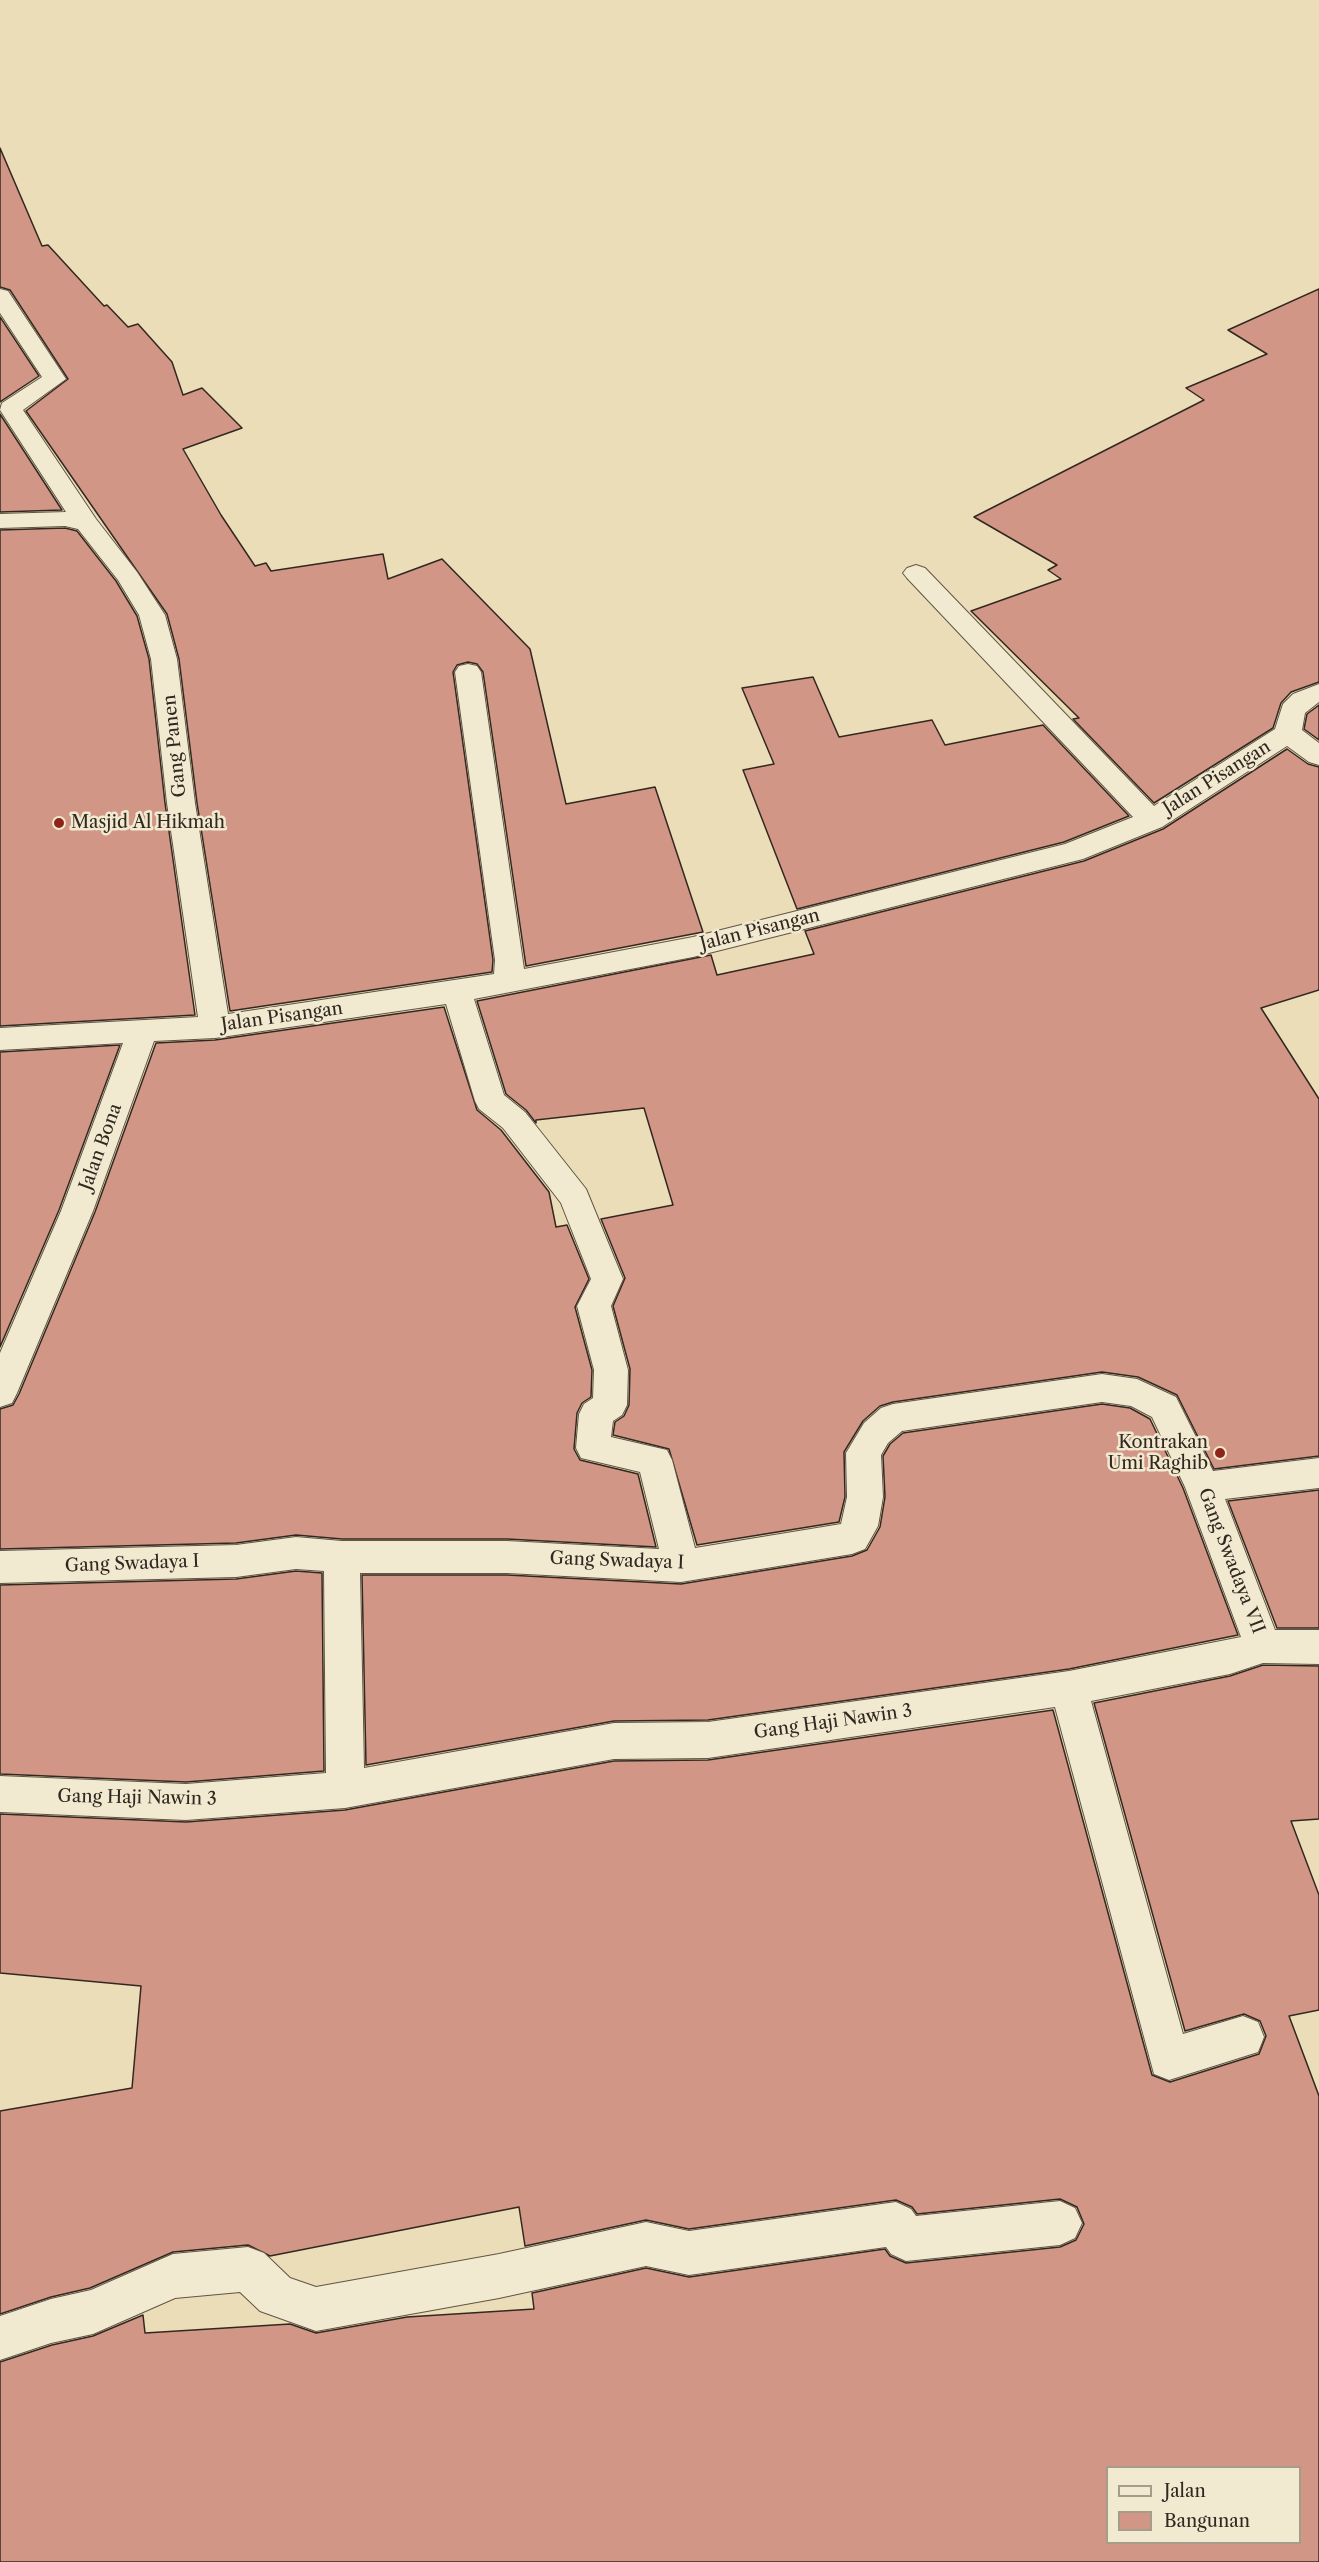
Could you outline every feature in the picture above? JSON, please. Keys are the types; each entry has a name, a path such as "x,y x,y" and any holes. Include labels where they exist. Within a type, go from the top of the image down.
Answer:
{"street":[{"name":"Gang Panen","path":"0,296 54,379 10,408 86,523 128,577 152,615 164,659 181,803 215,1027"},
{"path":"0,521 65,519 86,523"},
{"path":"916,573 1152,820"},
{"path":"468,672 510,960 508,982"},
{"name":"Jalan Pisangan","path":"143,1031 215,1027 457,992 693,947 1073,852 1152,820 1287,733 1292,710 1302,700 1319,692"},
{"path":"1287,733 1319,756"},
{"path":"457,992 490,1101 514,1120 575,1198 608,1280 594,1306 611,1370 610,1405 596,1414 593,1448 655,1460 681,1566"},
{"path":"0,1039 143,1031"},
{"name":"Jalan Bona","path":"0,1393 77,1211 143,1031"},
{"name":"Gang Swadaya I","path":"0,1567 236,1561 296,1554 342,1557 507,1557 681,1566 793,1550 852,1538 860,1526 865,1497 863,1453 876,1433 893,1418 1102,1388 1137,1392"},
{"name":"Gang Swadaya VII","path":"1137,1392 1164,1407 1203,1487 1263,1646"},
{"path":"1203,1487 1319,1473"},
{"path":"342,1557 345,1790"},
{"name":"Gang Haji Nawin 3","path":"0,1794 186,1802 345,1790 614,1741 708,1740 1069,1688 1230,1657 1263,1646 1319,1647"},
{"path":"1069,1688 1169,2059 1243,2037"},
{"path":"0,2338 51,2321 93,2312 173,2276 248,2269 276,2295 316,2309 499,2276 646,2244 689,2253 896,2224 906,2240 1060,2223"}],"building":[{"path":"0,148 42,246 48,245 104,306 107,305 128,327 138,324 172,362 183,395 202,388 242,428 183,449 221,515 255,566 266,563 271,571 383,554 388,579 442,559 530,649 566,804 655,787 703,932 526,966 483,672 477,664 468,662 457,665 453,672 493,960 492,972 230,1011 197,803 179,659 167,614 26,411 68,379 10,290 0,287"},
{"path":"1319,289 1319,682 1291,692 1281,703 1273,728 1154,803 1073,719 1079,718 971,611 1061,579 1048,570 1057,565 974,517 1204,400 1186,388 1267,354 1228,330"},
{"path":"0,317 39,376 0,402"},
{"path":"0,414 62,510 0,512"},
{"path":"65,528 77,531 116,581 137,616 149,659 165,803 195,1015 0,1026 0,530"},
{"path":"813,677 839,737 932,720 945,745 1043,725 1129,816 1064,842 797,909 743,770 774,764 742,688"},
{"path":"1319,705 1319,740 1304,729 1307,714"},
{"path":"1287,749 1308,764 1319,767 1319,990 1261,1008 1319,1099 1319,1456 1214,1469 1177,1395 1138,1377 1102,1372 893,1402 880,1406 863,1421 844,1452 845,1497 839,1522 697,1545 669,1449 613,1435 615,1422 624,1416 629,1405 630,1369 613,1306 625,1278 601,1219 673,1205 644,1108 536,1120 536,1123 526,1110 506,1094 477,1001 711,955 717,975 814,954 805,931 1084,861 1163,829"},
{"path":"444,1007 477,1110 501,1130 549,1192 556,1227 567,1225 589,1279 575,1307 592,1370 591,1397 582,1403 577,1413 574,1449 580,1460 638,1474 656,1547 507,1539 342,1539 296,1535 236,1543 0,1549 0,1409 13,1405 19,1394 95,1212 156,1043 215,1040"},
{"path":"120,1045 59,1210 0,1347 0,1052"},
{"path":"1102,1404 1130,1408 1150,1419 1183,1488 1238,1635 1069,1669 708,1720 614,1721 366,1765 362,1575 507,1575 681,1584 852,1556 867,1550 880,1527 885,1497 883,1456 890,1444 903,1433"},
{"path":"1319,1490 1319,1628 1277,1628 1228,1501"},
{"path":"296,1571 322,1573 324,1771 186,1782 0,1774 0,1585 236,1579"},
{"path":"1263,1665 1319,1666 1319,1819 1291,1821 1319,1895 1319,2010 1289,2016 1319,2096 1319,2562 0,2562 0,2362 52,2345 93,2336 143,2315 145,2333 290,2324 316,2333 407,2317 534,2309 532,2293 646,2268 689,2277 885,2249 890,2256 906,2263 1060,2247 1076,2240 1084,2224 1077,2207 1060,2199 917,2214 912,2207 896,2200 689,2229 646,2220 525,2246 519,2207 270,2256 248,2245 173,2252 90,2288 51,2297 0,2314 0,2111 132,2088 141,1986 0,1973 0,1814 186,1822 345,1810 614,1761 708,1760 1053,1710 1152,2075 1170,2082 1259,2054 1266,2036 1260,2021 1244,2014 1185,2031 1094,1703 1230,1676"}],"place":[{"name":"Masjid Al Hikmah","path":"59,823"},
{"name":"Kontrakan Umi Raghib","path":"1220,1453"}]}
